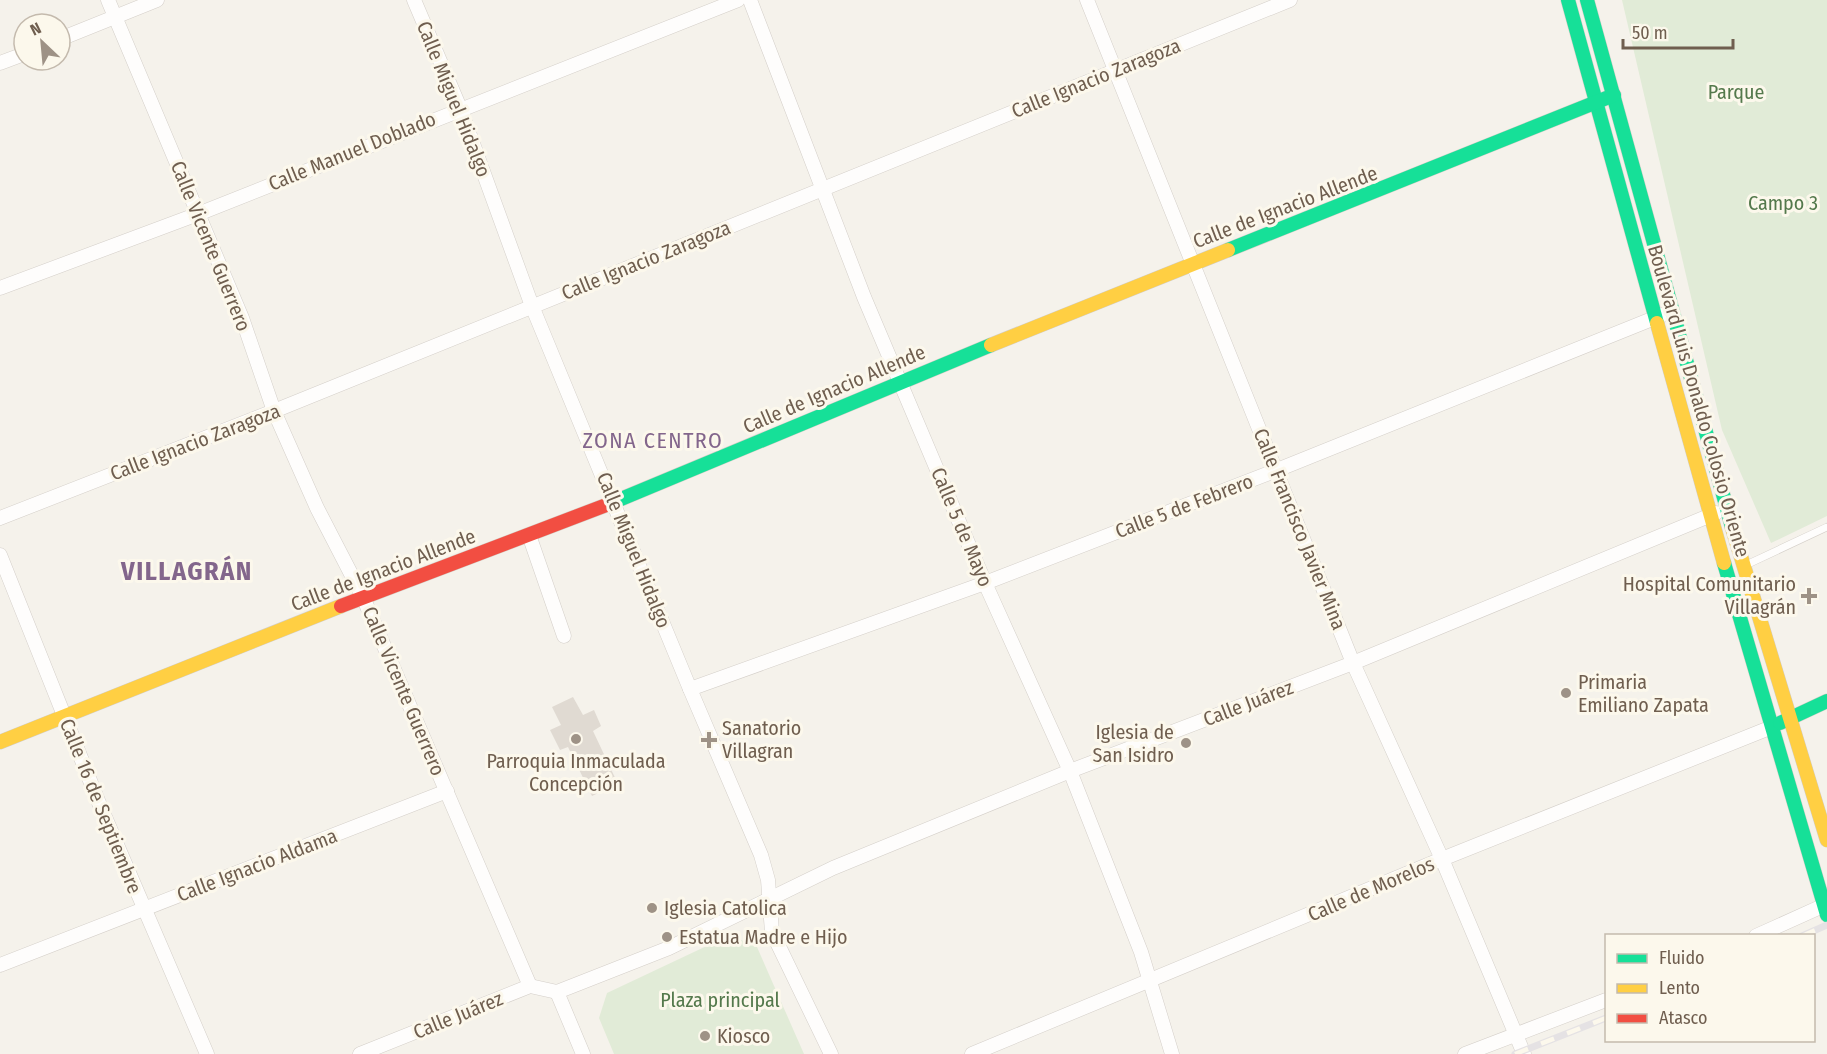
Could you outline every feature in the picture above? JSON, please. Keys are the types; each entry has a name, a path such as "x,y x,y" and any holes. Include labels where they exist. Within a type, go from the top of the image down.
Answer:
{"main road":[{"name":"Boulevard Luis Donaldo Colosio Oriente","path":"1568,0 1710,515 1826,908"},
{"name":"Boulevard Luis Donaldo Colosio Oriente","path":"1587,0 1743,566 1827,840"},
{"name":"Calle de Ignacio Allende","path":"0,742 363,597 615,502 900,382 1191,264 1308,220 1614,95"},
{"path":"1772,727 1827,701"}],"street":[{"name":"Calle Vicente Guerrero","path":"108,0 242,318 274,411 317,508 363,597 531,986"},
{"path":"72,34 157,0"},
{"name":"Calle Miguel Hidalgo","path":"414,0 460,108 532,306 761,855 768,880 772,932 831,1054"},
{"name":"Calle Manuel Doblado","path":"0,288 198,214 460,108 738,0"},
{"name":"Calle 5 de Mayo","path":"750,0 821,189 900,382 985,583 1070,771 1151,982 1172,1054"},
{"name":"Calle Francisco Javier Mina","path":"1086,0 1353,663 1443,859 1524,1054"},
{"name":"Calle Ignacio Zaragoza","path":"0,518 274,411 1290,0"},
{"name":"Calle 5 de Febrero","path":"690,689 985,583 1277,470 1673,310"},
{"name":"Calle Juárez","path":"558,992 669,948 833,868 1070,771 1353,663 1727,509"},
{"path":"529,535 564,636"},
{"name":"Calle 16 de Septiembre","path":"0,555 143,909 207,1054"},
{"name":"Calle de Morelos","path":"972,1054 1151,982 1443,859 1772,727"},
{"name":"Calle Ignacio Aldama","path":"0,965 447,791"},
{"path":"1761,934 1826,908"},
{"path":"531,986 558,992 583,1054"},
{"name":"Calle Juárez","path":"360,1054 531,986"},
{"path":"1465,1054 1605,1000"}],"lane":[{"path":"1743,566 1827,527"}],"green space":[{"name":"Parque","path":"1622,0 1827,0 1827,516 1771,543 1722,430"},
{"name":"Plaza principal","path":"730,935 757,947 804,1054 614,1054 599,1018 607,993"}],"building":[{"name":"Parroquia Inmaculada Concepción","path":"573,697 583,715 594,710 601,726 593,731 618,784 592,796 568,747 560,750 550,730 561,725 552,707"}],"railway":[{"path":"1807,934 1827,925"},
{"path":"1515,1054 1605,1018"}],"traffic: fast":[{"path":"1568,0 1657,323"},
{"path":"1587,0 1732,527"},
{"path":"1228,250 1614,95"},
{"path":"609,504 991,345"},
{"path":"1724,563 1827,915"},
{"path":"1780,723 1827,701"}],"traffic: slow":[{"path":"991,345 1228,250"},
{"path":"1657,323 1724,563"},
{"path":"1732,527 1827,840"},
{"path":"0,742 341,606"}],"traffic: jam":[{"path":"341,606 609,504"}],"place":[{"name":"Hospital Comunitario Villagrán","path":"1809,596"},
{"name":"Primaria Emiliano Zapata","path":"1566,693"},
{"name":"Parroquia Inmaculada Concepción","path":"576,739"},
{"name":"Sanatorio Villagran","path":"709,740"},
{"name":"Iglesia de San Isidro","path":"1186,743"},
{"name":"Iglesia Catolica","path":"652,908"},
{"name":"Estatua Madre e Hijo","path":"667,937"},
{"name":"Kiosco","path":"705,1036"}],"district":[{"name":"ZONA CENTRO","path":"653,440"},
{"name":"VILLAGRÁN","path":"187,571"}],"park label":[{"name":"Campo 3","path":"1783,203"}]}
